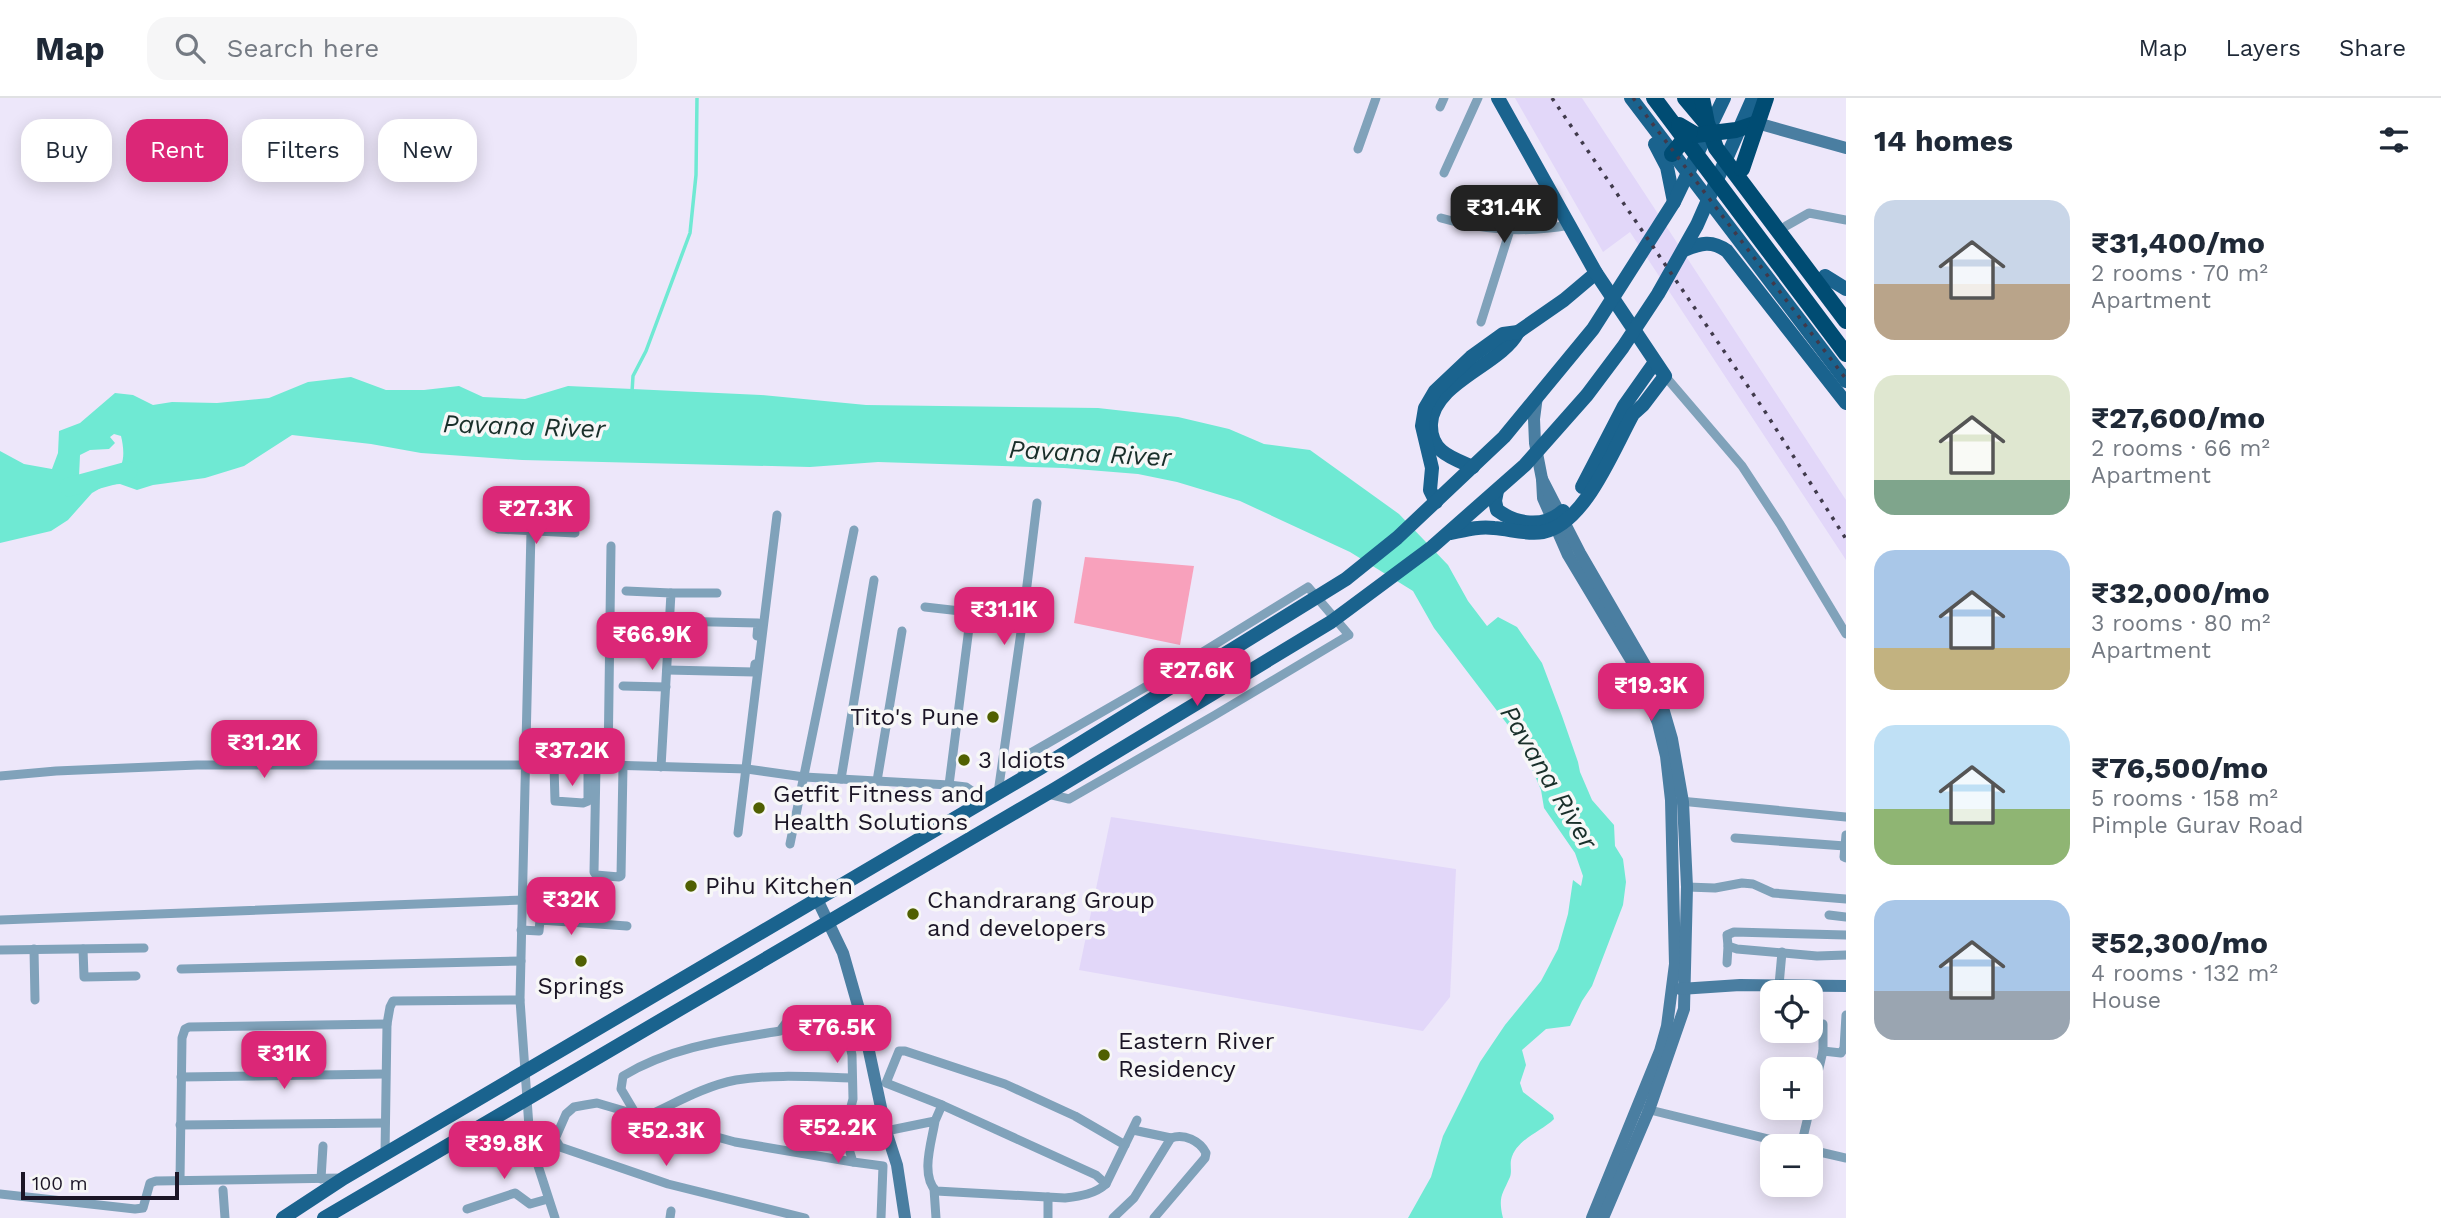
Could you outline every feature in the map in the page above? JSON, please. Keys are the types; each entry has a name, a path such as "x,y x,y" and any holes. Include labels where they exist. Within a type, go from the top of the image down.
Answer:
{"highway":[{"path":"1654,98 1672,121 1688,135 1846,354"},
{"path":"1694,98 1700,116 1846,303"},
{"path":"1694,98 1716,148 1846,321"},
{"path":"1742,169 1766,98"},
{"path":"1672,154 1700,116"},
{"path":"1688,135 1736,130 1756,123"}],"main road":[{"path":"1450,534 1489,527 1524,533 1543,532 1563,524 1584,502 1633,414 1665,376 1596,273 1498,98"},
{"path":"1619,98 1664,158 1674,202"},
{"path":"1631,98 1846,381"},
{"path":"283,1218 344,1178 1020,780 1317,598 1376,554 1504,437 1593,329 1674,202 1724,98"},
{"path":"324,1218 1046,794 1331,622 1450,534 1525,465 1587,395 1637,326 1684,250 1720,177 1753,98"},
{"path":"1684,250 1713,243 1727,251 1846,403"},
{"path":"1436,502 1430,490 1432,468 1423,433 1426,405 1435,391 1471,357 1503,334 1518,332 1564,300 1596,273"},
{"path":"1825,276 1846,289"},
{"path":"1473,467 1444,455 1435,444 1431,428 1434,411 1444,397 1464,379 1512,344 1518,332"},
{"path":"1497,491 1497,510 1510,519 1522,523 1541,523 1558,516 1578,494 1633,393 1655,362"}],"street":[{"path":"1358,149 1376,98"},
{"path":"1444,173 1478,98"},
{"path":"1756,123 1846,148"},
{"path":"1786,226 1809,213 1846,220"},
{"path":"1441,218 1471,226 1510,230 1537,231 1570,225"},
{"path":"1481,322 1510,230"},
{"path":"1603,1218 1643,1109 1679,989 1687,887 1677,801 1648,694 1634,665 1568,555 1543,498 1535,443 1534,419 1538,392 1550,372 1595,318 1611,293"},
{"path":"1665,376 1742,466 1846,634"},
{"path":"0,776 197,765 608,765 747,769 804,777 950,785 966,787 991,797 1023,618 1037,503"},
{"path":"738,833 777,514"},
{"path":"498,530 575,533"},
{"path":"790,844 854,530"},
{"path":"531,531 520,999 530,1142 555,1218"},
{"path":"608,765 611,545"},
{"path":"841,779 874,580"},
{"path":"1020,780 1028,754 1154,682 1308,587 1349,635 1069,799 1046,794"},
{"path":"626,591 717,593"},
{"path":"661,767 671,593"},
{"path":"925,607 1023,618"},
{"path":"950,785 971,612"},
{"path":"667,670 754,673 758,624 669,621"},
{"path":"877,781 902,631"},
{"path":"622,686 666,687"},
{"path":"554,766 555,801 583,803 588,801 592,766"},
{"path":"592,766 594,872 596,875 619,877 623,766"},
{"path":"1677,801 1846,817"},
{"path":"1677,801 1675,964 1679,989"},
{"path":"1846,835 1846,858"},
{"path":"1735,838 1845,846"},
{"path":"1687,887 1715,888 1742,883 1753,884 1773,893 1846,899"},
{"path":"0,920 523,900"},
{"path":"817,900 843,953 863,1023 886,1131 897,1165 905,1218"},
{"path":"1829,915 1846,917"},
{"path":"521,930 539,930 540,920 627,926"},
{"path":"1727,962 1727,934 1734,932 1846,935"},
{"path":"1728,947 1846,955"},
{"path":"0,950 144,948"},
{"path":"83,949 85,977 136,976"},
{"path":"34,950 35,1000"},
{"path":"1779,980 1782,952"},
{"path":"181,969 521,961"},
{"path":"1679,989 1760,986"},
{"path":"1823,986 1846,986"},
{"path":"385,1154 387,1024 393,1001 520,999"},
{"path":"641,1117 621,1089 623,1076 639,1066 705,1043 780,1031 791,1016 801,1015 846,1027 852,1055 853,1099 845,1126 846,1143 853,1162"},
{"path":"1823,1051 1841,1053 1844,1048 1846,1015"},
{"path":"180,1180 182,1038 185,1029 387,1024"},
{"path":"1822,1057 1823,1043"},
{"path":"1106,1184 1096,1175 942,1105 886,1083 899,1051 1005,1084 1075,1116 1125,1145"},
{"path":"181,1077 386,1074"},
{"path":"641,1117 735,1080 775,1077 851,1078"},
{"path":"555,1139 566,1114 574,1108 597,1103 735,1142 883,1166 881,1218"},
{"path":"936,1218 934,1189 929,1181 929,1159 935,1121 942,1105"},
{"path":"1643,1109 1760,1137"},
{"path":"1592,1218 1643,1109"},
{"path":"934,1189 1065,1198 1084,1196 1106,1184 1137,1120"},
{"path":"846,1143 935,1121"},
{"path":"180,1125 385,1123"},
{"path":"1133,1130 1171,1138 1182,1136 1199,1144 1206,1153 1154,1218"},
{"path":"1114,1218 1134,1198 1171,1138"},
{"path":"530,1142 555,1139"},
{"path":"555,1139 560,1147 668,1184 805,1218"},
{"path":"321,1179 323,1146"},
{"path":"1823,1153 1846,1158"},
{"path":"0,1194 135,1209 143,1208 150,1183 180,1180 344,1178"},
{"path":"223,1190 225,1218"},
{"path":"467,1209 515,1193 530,1204 548,1199"},
{"path":"1048,1197 1048,1218"}],"shaded area":[{"path":"1515,98 1582,98 1846,500 1846,560 1630,232 1603,252"},
{"path":"1085,557 1194,566 1180,645 1074,623"},
{"path":"1111,817 1456,869 1450,997 1423,1031 1079,970"}],"water":[{"path":"351,377 386,390 459,386 483,397 525,399 568,386 761,395 866,405 1098,408 1178,417 1229,429 1264,444 1310,450 1399,514 1448,565 1468,601 1487,626 1498,617 1517,627 1542,663 1580,772 1592,800 1614,825 1615,846 1623,859 1626,882 1623,905 1592,986 1570,1026 1546,1029 1522,1050 1526,1065 1520,1083 1523,1092 1553,1115 1554,1119 1523,1141 1514,1153 1510,1177 1501,1201 1503,1218 1408,1218 1431,1177 1443,1136 1480,1062 1505,1025 1541,981 1558,949 1568,914 1573,880 1581,886 1583,876 1575,853 1544,808 1541,790 1520,741 1434,628 1413,591 1350,552 1240,501 1177,482 1138,474 1064,468 878,462 810,467 522,460 421,453 292,435 244,466 205,478 153,485 137,490 120,484 106,485 92,493 68,520 51,531 0,543 0,451 24,464 52,469 58,453 59,431 80,423 115,393 133,395 153,405 172,402 217,403 269,398 308,382","holes":["114,434 121,436 123,458 114,474 102,479 79,477 80,455 90,450 109,449 115,443 110,437"]}],"waterway":[{"path":"632,392 633,376 646,351 690,233 696,175 697,98"},
{"name":"Pavana River","path":"69,487 128,471"}],"railway":[{"path":"1552,98 1764,410 1846,539"},
{"path":"1633,98 1846,379"}],"place":[{"name":"Tito's Pune","path":"993,717"},
{"name":"3 Idiots","path":"964,760"},
{"name":"Getfit Fitness and Health Solutions","path":"759,808"},
{"name":"Pihu Kitchen","path":"691,886"},
{"name":"Chandrarang Group and developers","path":"913,914"},
{"name":"Springs","path":"581,961"},
{"name":"Eastern River Residency","path":"1104,1055"}]}
